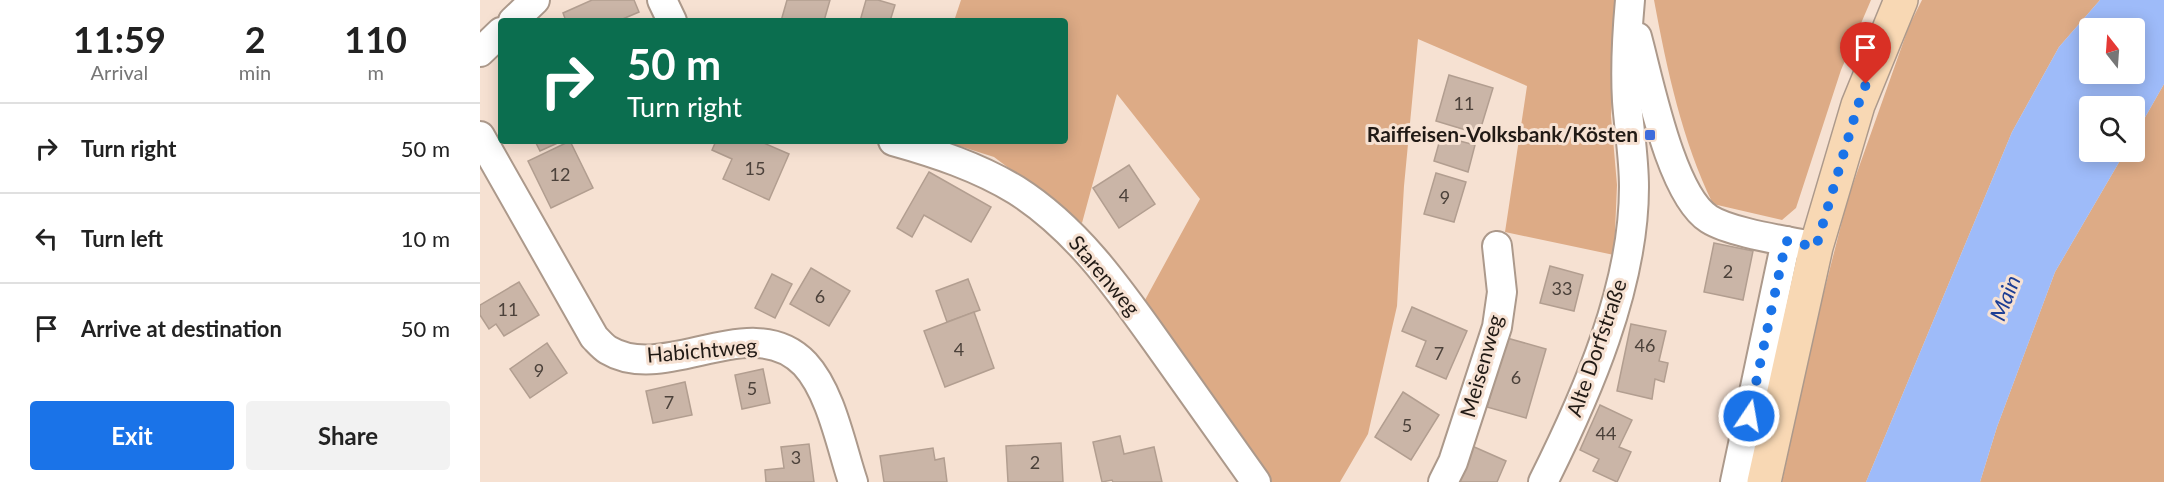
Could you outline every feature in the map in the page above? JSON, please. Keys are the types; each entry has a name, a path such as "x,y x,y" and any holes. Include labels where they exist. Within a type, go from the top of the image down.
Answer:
{"street":[{"path":"516,18 535,0"},
{"path":"662,0 671,18"},
{"path":"1735,482 1801,244 1901,0"},
{"path":"1630,5 1662,130 1680,182 1692,204 1711,220 1801,244"},
{"name":"Alte Dorfstraße","path":"1543,482 1565,437 1598,357 1615,305 1626,255 1632,222 1634,187 1627,101 1630,5"},
{"path":"480,52 498,35"},
{"name":"Habichtweg","path":"480,136 594,337 608,350 628,357 658,358 756,343 786,350 804,364 818,382 828,405 853,482"},
{"name":"Starenweg","path":"904,144 938,153 997,180 1035,204 1062,227 1117,286 1256,482"},
{"path":"1764,482 1801,244"},
{"name":"Meisenweg","path":"1443,482 1453,462 1497,327 1502,292 1497,246"}],"shaded area":[{"path":"961,0 1619,0 1611,116 1617,185 1614,255 1505,232 1527,86 1418,39 1404,186 1397,306 1368,434 1340,482 1270,482 1145,300 1200,199 1117,94 1082,223 994,157 953,144 1068,144 1068,18 955,18"},
{"path":"1654,0 1871,0 1841,70 1796,208 1782,220 1713,204 1684,130 1664,52"},
{"path":"1922,0 2100,0 2084,18 2079,18 2079,24 2059,47 2012,132 1866,482 1782,482 1818,315 1848,198 1909,26"},
{"path":"2164,84 2164,482 1980,482 1997,427 2055,272 2119,162 2145,162 2145,117"}],"water":[{"name":"Main","path":"2100,0 2164,0 2164,84 2145,117 2145,96 2079,96 2079,162 2119,162 2055,272 1997,427 1980,482 1866,482 2012,132 2059,47 2079,24 2079,84 2145,84 2145,18 2084,18"}],"building":[{"path":"592,0 634,0 639,12 625,18 565,18 563,13"},
{"path":"787,0 830,0 825,18 782,18"},
{"path":"866,0 878,0 895,5 891,18 861,18"},
{"path":"1449,75 1493,88 1479,134 1436,121"},
{"path":"1441,136 1475,145 1468,172 1434,161"},
{"path":"536,144 555,144 540,151"},
{"path":"564,144 571,144 593,188 551,208 528,161"},
{"path":"715,144 766,144 789,154 769,200 723,179 732,159 712,150"},
{"path":"1129,165 1155,204 1119,228 1093,188"},
{"path":"929,172 991,207 971,242 924,215 912,237 897,228"},
{"path":"1436,173 1466,182 1454,222 1424,214"},
{"path":"1714,243 1753,251 1743,300 1704,292"},
{"path":"1550,266 1583,275 1574,311 1540,303"},
{"path":"811,268 850,291 829,326 790,304"},
{"path":"772,274 792,284 775,318 755,308"},
{"path":"968,279 980,310 947,322 936,291"},
{"path":"519,282 539,315 504,336 496,324 489,329 480,315 480,305"},
{"path":"1412,307 1467,331 1446,379 1416,366 1426,341 1402,331"},
{"path":"974,312 994,368 945,387 924,331"},
{"path":"1631,324 1666,331 1659,361 1668,363 1664,382 1655,379 1652,399 1617,391"},
{"path":"1507,338 1546,349 1526,418 1487,407"},
{"path":"547,343 567,373 530,398 510,369"},
{"path":"763,369 770,403 742,409 735,375"},
{"path":"685,382 692,415 653,423 646,391"},
{"path":"1403,392 1439,415 1411,460 1375,437"},
{"path":"1600,405 1632,420 1619,447 1631,452 1617,482 1593,471 1599,459 1580,450"},
{"path":"1120,436 1124,454 1154,447 1162,482 1113,482 1112,480 1102,482 1093,442"},
{"path":"1061,443 1063,482 1008,482 1006,446"},
{"path":"809,444 814,482 766,482 765,470 784,468 781,447"},
{"path":"1472,446 1506,461 1497,482 1456,482"},
{"path":"933,448 935,460 944,458 947,482 884,482 880,456"}],"place":[{"name":"Raiffeisen-Volksbank/Kösten","path":"1650,135"}],"route":[{"path":"1749,416 1786,241 1816,247 1866,84"}]}
